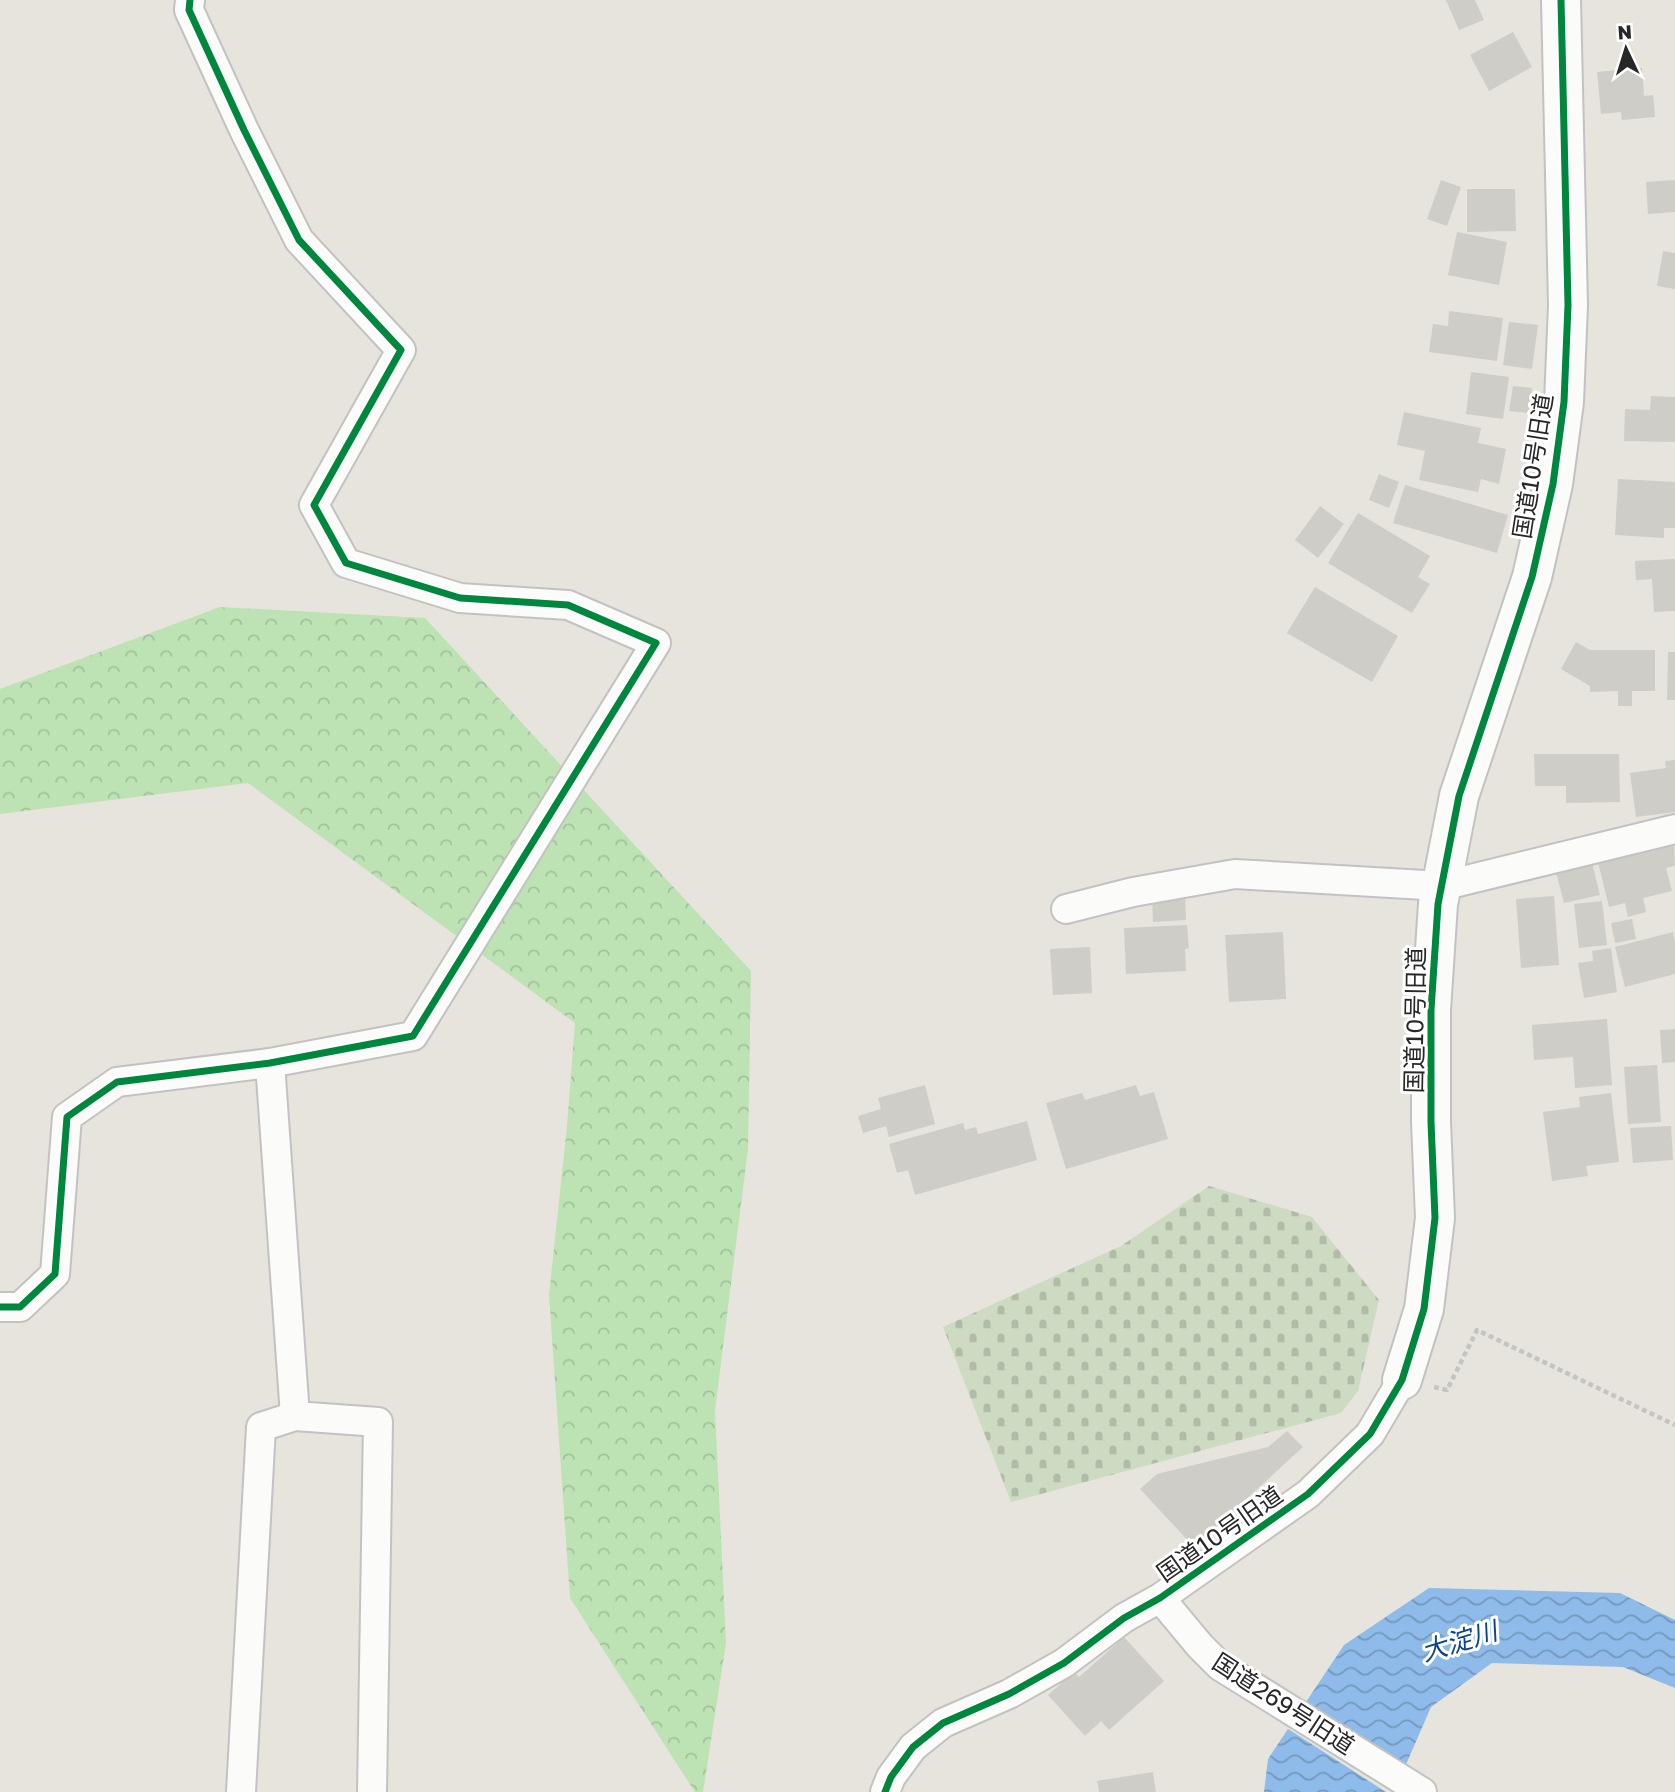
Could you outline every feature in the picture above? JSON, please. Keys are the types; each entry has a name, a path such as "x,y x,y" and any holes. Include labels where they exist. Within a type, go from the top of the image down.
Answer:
{"street":[{"path":"0,1307 20,1307 55,1274 67,1117 117,1082 270,1063 413,1036 656,643 568,605 460,598 346,563 314,505 401,350 299,240 244,130 189,10 190,0"},
{"name":"国道10号旧道","path":"886,1792 891,1777 914,1747 943,1723 1009,1694 1064,1663 1124,1618 1160,1598 1308,1494 1370,1434 1402,1380 1424,1309 1435,1218 1431,1010 1433,956 1442,886 1459,796 1532,577 1553,484 1564,402 1569,305 1561,0"},
{"path":"1066,909 1133,892 1235,874 1442,886 1675,829"},
{"path":"270,1063 295,1416"},
{"path":"241,1792 261,1427 295,1416 378,1422 372,1792"},
{"name":"国道269号旧道","path":"1160,1598 1220,1666 1422,1792"}],"path":[{"path":"1402,1380 1447,1390 1477,1330 1675,1425"}],"green space":[{"path":"220,607 425,618 751,971 748,1149 715,1410 726,1643 703,1792 695,1792 570,1598 549,1295 575,1023 248,783 0,814 0,689"},
{"path":"1209,1186 1312,1217 1379,1300 1358,1391 1341,1413 1011,1502 943,1327 1121,1246"}],"water":[{"name":"大淀川","path":"1429,1588 1620,1593 1675,1620 1675,1688 1623,1667 1492,1663 1431,1707 1394,1792 1264,1792 1268,1759 1344,1645"}],"pier":[{"path":"1303,1699 1409,1767 1398,1792 1386,1792 1285,1727"}],"building":[{"path":"1446,0 1475,0 1484,20 1459,30"},
{"path":"1513,32 1532,67 1489,91 1470,55"},
{"path":"1642,68 1644,96 1653,95 1655,117 1622,120 1621,112 1601,114 1597,72"},
{"path":"1441,180 1461,187 1447,226 1427,219"},
{"path":"1675,180 1675,212 1648,214 1646,182"},
{"path":"1467,189 1515,189 1516,231 1467,232"},
{"path":"1457,232 1507,242 1499,285 1448,275"},
{"path":"1663,251 1675,253 1675,289 1657,286"},
{"path":"1449,311 1503,318 1497,361 1429,352 1433,324 1448,326"},
{"path":"1509,322 1538,325 1532,369 1503,365"},
{"path":"1471,372 1509,377 1503,419 1466,414"},
{"path":"1513,386 1532,388 1529,413 1509,411"},
{"path":"1651,396 1675,397 1675,442 1624,441 1625,409 1650,410"},
{"path":"1404,412 1481,428 1478,443 1506,449 1499,484 1481,479 1478,492 1419,480 1425,451 1397,445"},
{"path":"1379,474 1399,482 1389,508 1369,500"},
{"path":"1618,479 1675,482 1675,528 1664,528 1664,538 1615,535"},
{"path":"1405,485 1508,515 1497,553 1393,523"},
{"path":"1320,506 1344,524 1318,558 1295,540"},
{"path":"1358,513 1430,556 1418,577 1430,584 1412,613 1328,563"},
{"path":"1675,559 1675,611 1654,612 1652,579 1636,580 1635,561"},
{"path":"1315,587 1398,636 1372,682 1287,633"},
{"path":"1576,642 1590,650 1655,650 1655,691 1632,691 1632,706 1618,706 1618,691 1590,692 1590,686 1561,669"},
{"path":"1668,652 1675,652 1675,700 1667,700"},
{"path":"1534,754 1619,754 1620,802 1566,803 1566,786 1535,786"},
{"path":"1675,760 1675,812 1636,817 1630,773 1666,768 1665,761"},
{"path":"1659,841 1661,848 1674,844 1675,866 1666,868 1672,891 1643,898 1646,912 1628,917 1625,903 1609,907 1597,858"},
{"path":"1591,859 1600,895 1564,903 1555,868"},
{"path":"1185,895 1186,920 1153,922 1152,896"},
{"path":"1554,896 1559,965 1521,968 1516,899"},
{"path":"1602,901 1607,945 1579,948 1574,904"},
{"path":"1632,919 1636,939 1615,943 1611,923"},
{"path":"1187,925 1189,948 1185,949 1186,971 1126,974 1124,928"},
{"path":"1283,932 1286,999 1229,1002 1225,935"},
{"path":"1673,932 1675,974 1625,987 1615,947"},
{"path":"1090,947 1092,993 1053,995 1050,949"},
{"path":"1611,948 1617,992 1584,998 1578,963 1593,961 1592,951"},
{"path":"1607,1019 1612,1085 1575,1088 1573,1057 1534,1060 1532,1025"},
{"path":"1675,1029 1675,1062 1662,1063 1660,1030"},
{"path":"1657,1065 1661,1122 1628,1124 1624,1067"},
{"path":"925,1085 935,1124 889,1137 886,1126 863,1133 858,1116 881,1109 878,1098"},
{"path":"1136,1085 1140,1096 1154,1092 1168,1139 1066,1169 1046,1103 1082,1093 1085,1100"},
{"path":"1611,1093 1619,1162 1586,1166 1588,1176 1552,1181 1543,1112 1580,1107 1579,1097"},
{"path":"1027,1121 1037,1160 915,1195 908,1170 897,1173 889,1144 963,1123 965,1130 976,1127 978,1134"},
{"path":"1671,1126 1673,1160 1633,1163 1630,1128"},
{"path":"1287,1431 1303,1447 1194,1547 1140,1489 1157,1474 1268,1447"},
{"path":"1124,1637 1164,1681 1109,1730 1101,1721 1085,1736 1048,1695 1074,1672 1079,1677"},
{"path":"1153,1772 1156,1792 1099,1792 1097,1781"}],"cycle path":[{"path":"0,1307 20,1307 55,1274 67,1117 117,1082 270,1063 413,1036 656,643 568,605 460,598 346,563 314,505 401,350 299,240 244,130 189,10 190,0"},
{"path":"885,1792 891,1777 913,1747 943,1723 1009,1694 1064,1663 1124,1618 1160,1598 1308,1494 1370,1434 1402,1380 1424,1309 1435,1218 1431,1122 1431,1010 1438,904 1459,796 1532,577 1553,484 1564,402 1568,305 1561,0"}]}
